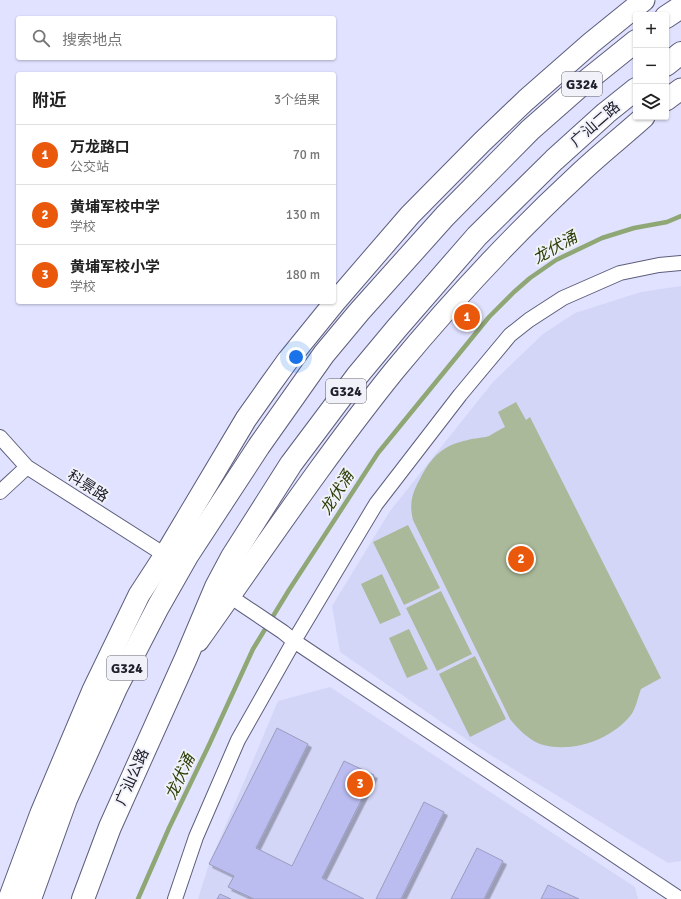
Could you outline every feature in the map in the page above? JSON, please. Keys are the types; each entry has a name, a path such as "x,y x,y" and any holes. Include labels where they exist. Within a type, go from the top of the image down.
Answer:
{"highway":[{"path":"669,15 681,7"},
{"name":"G324","path":"30,899 66,799 116,688 158,607 187,556 255,452 324,354 358,312 444,216 530,130 580,86 633,43"},
{"path":"669,63 681,53"},
{"name":"广汕二路","path":"231,596 232,557 291,464 357,376 477,236 554,160 606,113 633,91"},
{"name":"广汕公路","path":"83,899 110,827 186,658 231,596"}],"street":[{"path":"336,301 410,215 482,142 526,100 591,42 644,0"},
{"path":"669,98 681,89"},
{"path":"641,120 579,174 533,218 442,314 394,372 347,433 289,512 231,596 283,632 294,642 680,899"},
{"path":"175,899 196,837 238,740 376,504 460,395 510,335 529,320 563,298 626,272 659,265 681,263"},
{"path":"9,899 41,813 97,683 139,595 165,555 246,419 288,360 333,304"},
{"name":"科景路","path":"0,437 27,467 165,555"},
{"path":"165,555 255,452"},
{"path":"0,492 27,467"}],"shaded area":[{"path":"681,286 681,861 668,863 479,748 340,652 332,606 390,511 493,382 543,334 575,313 641,292"},
{"path":"330,687 635,887 638,899 198,899 208,867 278,701"}],"green space":[{"path":"516,402 526,420 530,417 661,678 641,689 633,712 623,724 602,738 577,746 552,747 540,744 531,739 510,719 413,520 411,504 415,489 424,471 433,458 452,445 470,439 489,436 505,427 498,412"},
{"path":"408,525 440,588 404,605 373,542"},
{"path":"382,574 401,615 380,624 361,584"},
{"path":"441,591 472,654 437,671 406,608"},
{"path":"409,629 428,669 407,678 389,638"},
{"path":"475,656 506,719 470,737 439,674"}],"building":[{"path":"277,728 308,744 256,848 292,866 344,761 374,775 322,878 364,899 254,899 228,887 234,876 209,864"},
{"path":"424,802 444,812 401,899 376,899"},
{"path":"477,848 503,861 484,899 451,899"},
{"path":"548,885 579,899 541,899"},
{"path":"220,894 231,899 217,899"}],"waterway":[{"name":"龙伏涌","path":"138,899 169,828 253,649 289,590 378,453 489,317 530,278 556,260 602,238 634,228 667,222 681,216"}],"place":[{"name":"万龙路口","path":"467,317"},
{"name":"黄埔军校中学","path":"521,559"},
{"name":"黄埔军校小学","path":"360,784"}]}
